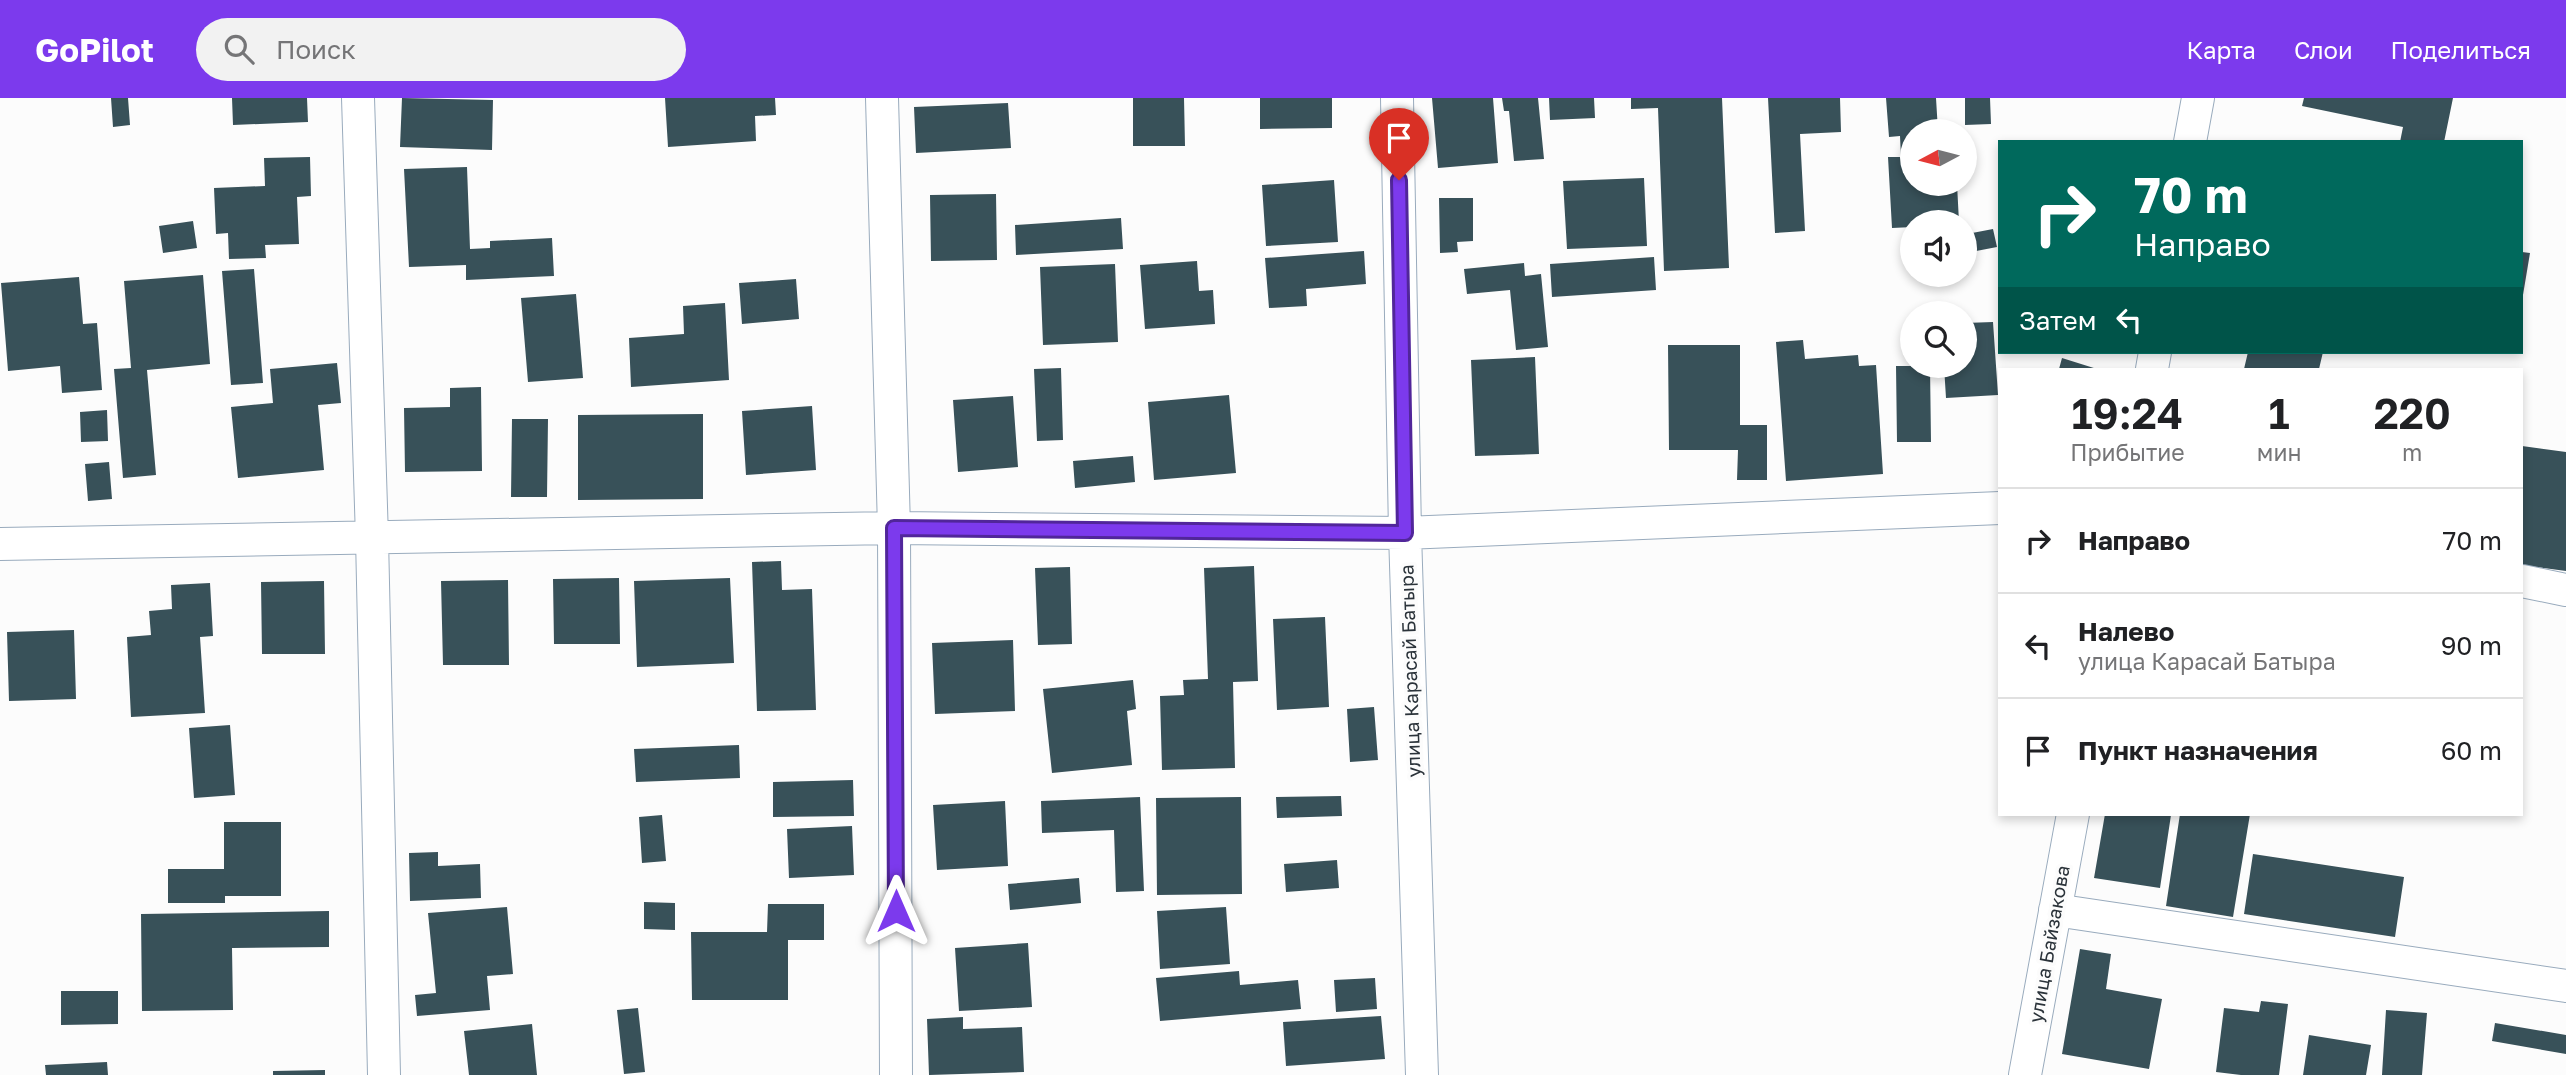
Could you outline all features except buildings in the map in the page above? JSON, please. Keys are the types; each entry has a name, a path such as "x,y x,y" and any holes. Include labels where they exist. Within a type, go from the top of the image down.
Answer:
{"street":[{"path":"358,98 372,538 383,1075"},
{"path":"882,98 894,528 896,1075"},
{"name":"улица Карасай Батыра","path":"1397,98 1405,533 1422,1075"},
{"path":"2190,140 2198,98"},
{"path":"0,544 894,528 1405,533 1998,508"},
{"path":"2523,581 2566,590"},
{"name":"улица Байзакова","path":"2025,1075 2073,816"},
{"path":"2055,909 2566,986"}],"route":[{"path":"896,911 894,528 1405,533 1399,180"}]}
